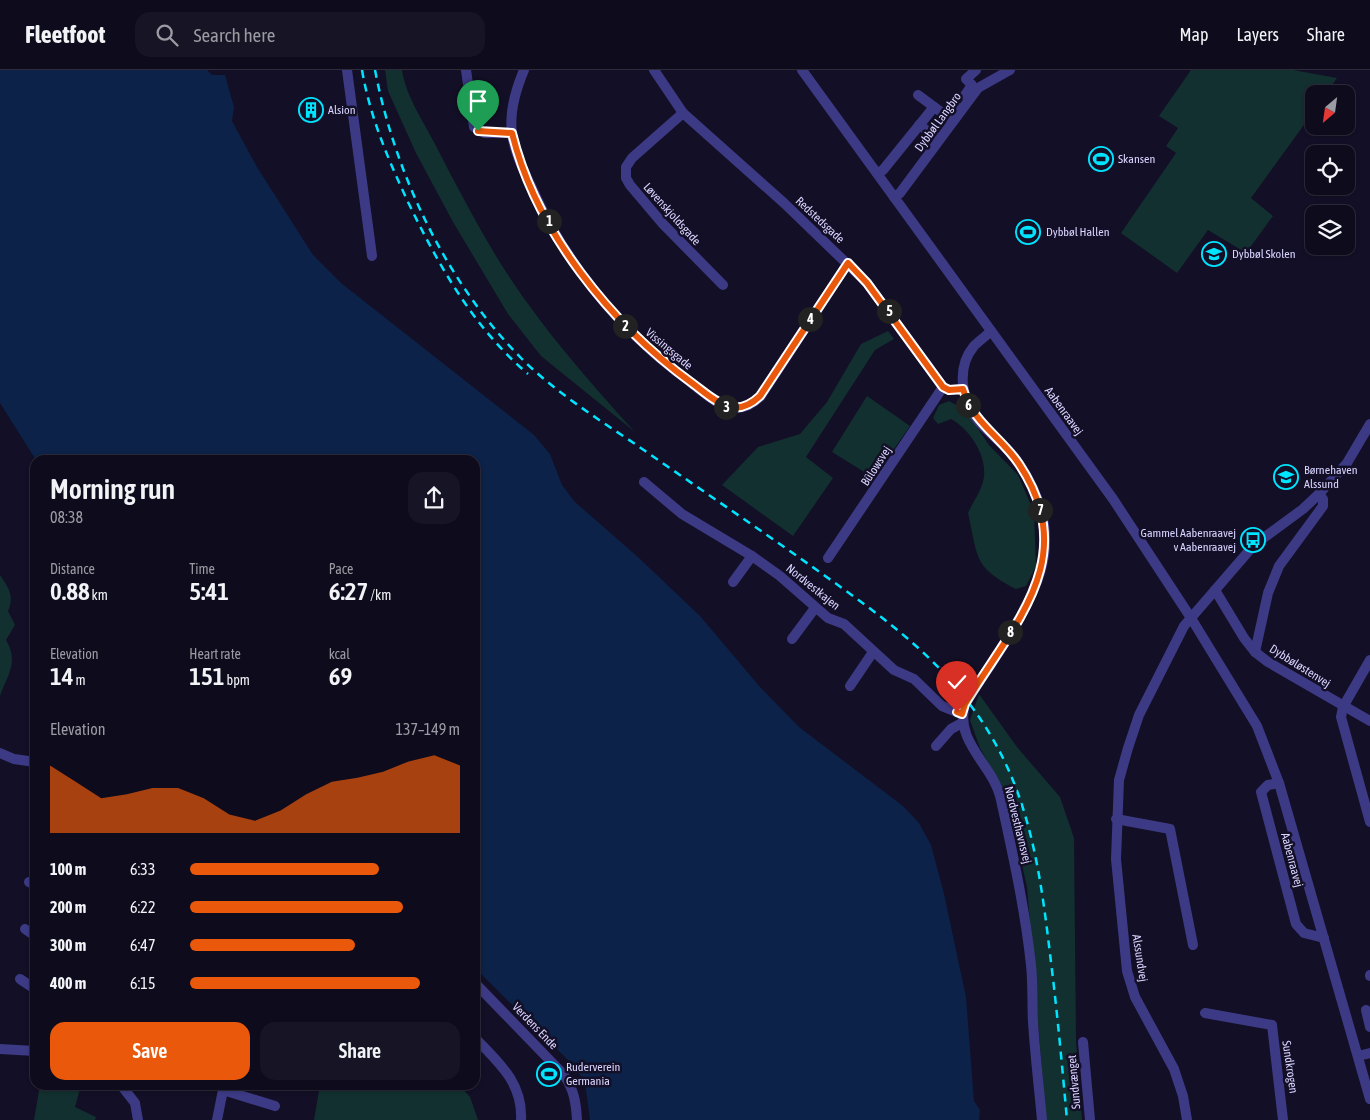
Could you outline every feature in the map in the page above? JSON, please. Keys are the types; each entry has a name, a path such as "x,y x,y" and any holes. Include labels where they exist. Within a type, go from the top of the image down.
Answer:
{"street":[{"path":"346,70 372,256"},
{"path":"466,70 474,127 485,133 512,133"},
{"name":"Vissingsgade","path":"524,70 512,112 512,133 518,158 539,204 567,253 602,300 627,329 670,368 725,406 744,407 760,396 848,263"},
{"name":"Redstedsgade","path":"654,70 683,113 848,263 867,283 943,387"},
{"name":"Aabenraavej","path":"802,70 1113,499 1191,618 1257,726 1278,783 1370,1099"},
{"path":"918,95 949,118 972,86 966,79 976,70"},
{"name":"Dybbøl Langbro","path":"894,197 900,193 978,88 1010,70"},
{"path":"876,173 883,170 934,107"},
{"name":"Løvenskjoldsgade","path":"683,113 632,158 626,167 626,178 663,224 723,285"},
{"path":"919,125 935,136"},
{"path":"936,746 962,719 965,704 1030,601 1041,573 1045,542 1042,514 1031,482 1014,457 978,421 967,404 963,389 964,369 973,347 991,331"},
{"path":"943,387 949,390 963,389"},
{"name":"Bülowsvej","path":"828,558 943,387"},
{"name":"Alssundvej","path":"1187,1120 1183,1096 1174,1069 1135,997 1128,971 1116,859 1116,819 1119,780 1139,716 1184,626 1254,545 1303,509 1319,494 1347,463 1369,426"},
{"name":"Nordvestkajen","path":"644,482 682,514 752,556 780,576 815,608 828,618 844,624 894,670 914,679 942,706 962,719"},
{"path":"1255,652 1268,593 1279,566 1323,506 1323,500 1319,494"},
{"path":"733,582 752,556"},
{"name":"Dybbøløstenvej","path":"1215,590 1255,652 1268,662 1370,721"},
{"path":"792,639 815,608"},
{"path":"850,686 873,652"},
{"path":"1370,660 1343,707 1342,717 1370,822"},
{"name":"Nordvesthavnsvej","path":"962,719 972,749 993,779 1000,795 1020,885 1031,966 1033,1020 1042,1120"},
{"path":"0,754 14,759 30,761"},
{"name":"Aabenraavej","path":"1278,783 1268,785 1261,792 1296,924 1304,933 1324,938"},
{"path":"1116,819 1170,829 1194,945"},
{"path":"25,929 30,932"},
{"path":"20,979 30,986"},
{"name":"Verdens Ende","path":"480,988 564,1075 572,1087 576,1099 577,1120"},
{"path":"1366,1010 1370,1027"},
{"name":"Sundkrogen","path":"1205,1013 1272,1025 1283,1120"},
{"name":"Sundvænget","path":"1083,1042 1090,1120"},
{"path":"480,1043 509,1074 518,1091 522,1107 521,1120"},
{"path":"0,1049 30,1052"},
{"path":"1358,1056 1370,1053"},
{"path":"126,1090 135,1103 138,1120"},
{"path":"217,1120 224,1090"},
{"path":"230,1090 276,1106"}],"green space":[{"path":"385,70 402,70 407,90 416,109 473,216 511,280 561,347 635,432 541,356 508,314 453,222 416,153 388,91"},
{"path":"1191,70 1293,70 1337,78 1332,85 1305,85 1305,123 1251,198 1273,216 1246,253 1208,230 1177,273 1121,233 1176,153 1166,146 1178,128 1159,116"},
{"path":"888,331 894,339 875,350 806,457 833,478 793,536 722,485 758,447 800,434 827,402 861,344"},
{"path":"867,396 910,426 874,478 832,452"},
{"path":"949,401 966,411 989,445 1018,475 1034,512 1036,566 1026,586 1016,589 992,574 985,567 976,551 968,513 982,485 984,466 977,447 966,430 951,419 938,424 933,418 939,405"},
{"path":"0,575 10,592 11,601 8,611 15,625 6,640 12,655 12,662 0,696"},
{"path":"979,694 1017,747 1060,797 1074,838 1076,1041 1082,1120 1046,1120 1027,887 1006,794 980,748 970,720"},
{"path":"39,1090 80,1090 75,1107 96,1117 95,1120 34,1120"},
{"path":"319,1090 464,1090 470,1097 478,1120 314,1120"}],"water":[{"path":"0,70 207,70 212,75 225,75 234,107 232,121 257,167 313,255 341,283 534,435 550,454 562,485 574,501 639,558 700,616 760,687 799,727 903,806 919,823 931,845 944,894 966,997 974,1101 980,1110 979,1120 590,1120 585,1083 575,1067 480,973 480,455 33,455 0,403"}],"railway":[{"path":"362,70 375,121 387,154 408,202 432,249 474,316 508,356 528,374"},
{"path":"375,70 396,148 410,187 427,224 469,296 521,358 577,405 792,553 889,623 934,663 974,709 1005,761 1025,814 1032,842 1047,926 1067,1120"}],"place":[{"name":"Alsion","path":"311,110"},
{"name":"Skansen","path":"1101,159"},
{"name":"Dybbøl Hallen","path":"1028,232"},
{"name":"Dybbøl Skolen","path":"1214,254"},
{"name":"Børnehaven Alssund","path":"1286,477"},
{"name":"Gammel Aabenraavej v Aabenraavej","path":"1253,540"},
{"name":"Ruderverein Germania","path":"549,1074"}],"route":[{"path":"478,131 485,133 512,133 518,158 539,204 567,253 602,300 627,329 670,368 725,406 734,408 744,407 753,404 760,396 848,263 867,283 943,387 949,390 963,389 967,404 978,421 1014,457 1031,482 1042,514 1045,542 1041,573 1030,601 965,704 962,714 957,712"}]}
